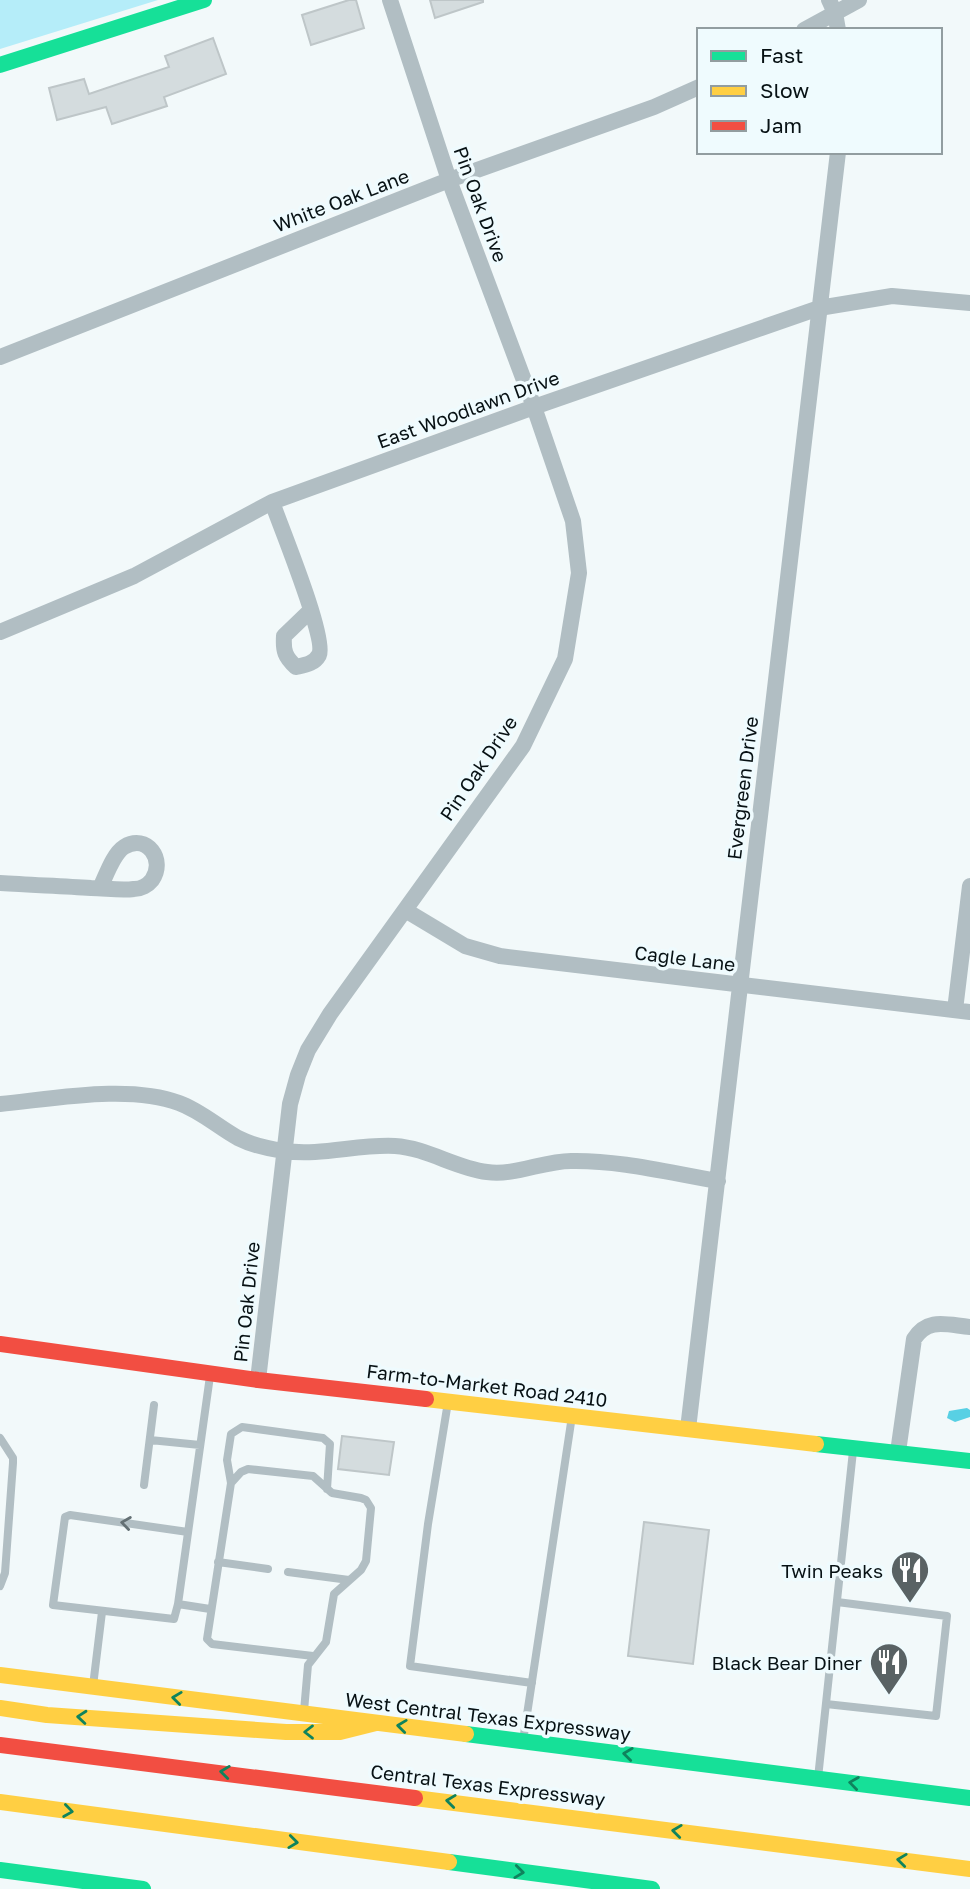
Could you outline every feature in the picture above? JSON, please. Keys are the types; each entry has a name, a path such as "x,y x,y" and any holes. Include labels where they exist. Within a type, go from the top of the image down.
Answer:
{"main road":[{"path":"0,65 204,0"},
{"name":"Farm-to-Market Road 2410","path":"0,1344 258,1380 970,1461"},
{"name":"West Central Texas Expressway","path":"0,1675 970,1798"},
{"path":"0,1708 47,1715 286,1732 340,1732 376,1723"},
{"name":"Central Texas Expressway","path":"0,1745 970,1869"},
{"path":"0,1802 652,1889"},
{"path":"0,1870 143,1889"}],"street":[{"name":"Pin Oak Drive","path":"258,1380 283,1151 290,1104 298,1075 308,1050 330,1014 523,746 565,659 579,573 573,521 534,407 449,180 390,0"},
{"path":"806,28 832,6 859,0"},
{"path":"832,6 838,28"},
{"name":"White Oak Lane","path":"0,357 449,180 654,107 697,88"},
{"name":"Evergreen Drive","path":"688,1429 838,154"},
{"name":"East Woodlawn Drive","path":"0,632 134,576 272,502 819,308 892,296 970,303"},
{"path":"272,502 311,610"},
{"path":"0,883 100,888"},
{"path":"963,1011 970,886"},
{"name":"Cagle Lane","path":"405,910 465,946 500,956 963,1011"},
{"path":"0,1104 114,1094 157,1096 181,1103 239,1139 267,1149 311,1154 378,1146 400,1147 489,1173 570,1161 600,1162 718,1181"},
{"path":"898,1452 914,1339 921,1328 933,1324 970,1327"}],"lane":[{"path":"188,1532 70,1515 65,1517 53,1605 174,1619 178,1604 211,1373"},
{"path":"448,1402 428,1524 410,1665 532,1683"},
{"path":"144,1485 154,1405"},
{"path":"523,1741 572,1416"},
{"path":"313,1656 212,1644 206,1634 231,1483 227,1460 231,1434 243,1427 323,1438 330,1444 327,1489"},
{"path":"0,1438 13,1463 5,1573 0,1586"},
{"path":"150,1440 200,1445"},
{"path":"818,1778 853,1448"},
{"path":"231,1483 241,1472 248,1469 313,1476 335,1495 360,1497 366,1500 371,1508 366,1561 361,1570 334,1594 327,1638 308,1665 304,1714"},
{"path":"218,1563 268,1569"},
{"path":"288,1572 349,1580"},
{"path":"826,1704 936,1716 947,1616 837,1602"},
{"path":"178,1604 210,1609"},
{"path":"92,1687 102,1612"}],"shaded area":[{"path":"0,0 158,0 0,49"}],"water":[{"path":"967,1408 970,1410 970,1417 955,1422 947,1418 949,1411"}],"building":[{"path":"356,0 364,28 311,45 302,15"},
{"path":"430,0 483,0 483,2 435,18"},
{"path":"213,38 226,74 164,97 167,106 112,124 106,107 57,120 49,88 84,79 89,94 169,67 165,56"},
{"path":"342,1436 394,1442 389,1475 338,1469"},
{"path":"644,1522 709,1530 693,1664 628,1656"}],"traffic: fast":[{"path":"0,65 204,0"},
{"path":"816,1444 970,1461"},
{"path":"466,1734 970,1798"},
{"path":"449,1862 652,1889"},
{"path":"0,1870 143,1889"}],"traffic: slow":[{"path":"426,1399 816,1444"},
{"path":"0,1675 466,1734"},
{"path":"0,1708 47,1715 286,1732 340,1732 376,1723"},
{"path":"415,1798 970,1869"},
{"path":"0,1802 449,1862"}],"traffic: jam":[{"path":"0,1344 258,1380 426,1399"},
{"path":"0,1745 415,1798"}],"place":[{"name":"Twin Peaks","path":"910,1604"},
{"name":"Black Bear Diner","path":"889,1696"}]}
